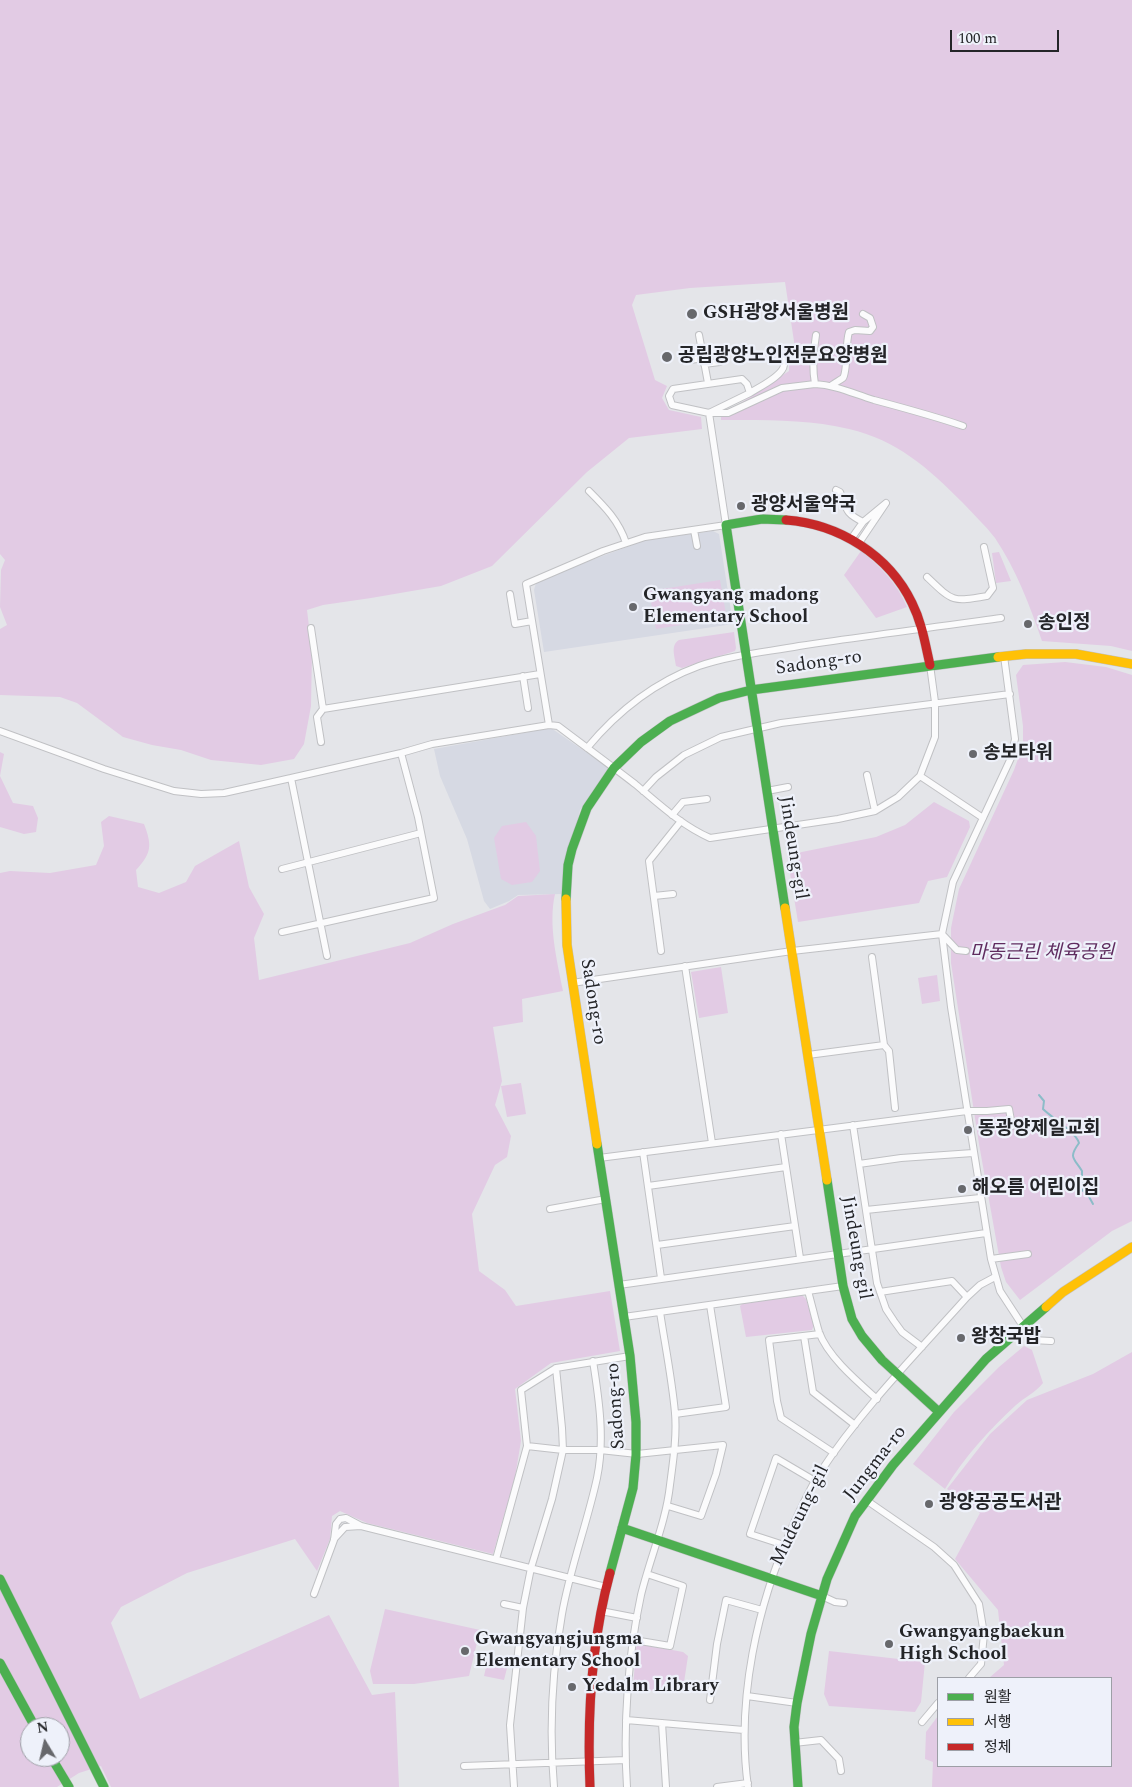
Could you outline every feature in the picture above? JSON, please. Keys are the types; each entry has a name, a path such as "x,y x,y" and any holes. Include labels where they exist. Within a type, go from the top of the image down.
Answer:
{"main road":[{"path":"726,525 765,519 789,520 830,528 855,541 887,566 900,582 923,628 930,665"},
{"name":"Jindeung-gil","path":"726,525 843,1286 853,1322 875,1354 939,1412"},
{"name":"Sadong-ro","path":"590,1787 590,1691 594,1650 606,1587 633,1489 638,1430 630,1356 572,983 566,921 568,865 574,842 587,808 614,768 641,742 670,721 719,698 751,690 1004,656 1076,654 1132,664"},
{"name":"Jungma-ro","path":"798,1787 794,1742 797,1703 811,1634 827,1579 855,1516 939,1412 986,1359 1063,1292 1132,1247"},
{"path":"622,1528 770,1580 822,1596"},
{"path":"0,1579 104,1787"},
{"path":"0,1663 30,1717"},
{"path":"57,1767 68,1787"}],"street":[{"path":"832,385 844,377 846,341 849,332 855,330 870,331 873,327 870,318 863,314"},
{"path":"699,335 708,383"},
{"path":"815,384 812,370 816,335"},
{"path":"709,413 776,377 783,371 783,353"},
{"path":"684,361 720,362"},
{"path":"750,392 747,384 742,379 673,388 669,396 672,405 709,413 728,413 782,388 815,384 832,385 963,426"},
{"name":"Jindeung-gil","path":"709,413 726,525"},
{"path":"836,490 840,492 846,511 852,517 862,522"},
{"path":"589,491 610,512 621,528 626,543"},
{"path":"886,503 855,541 862,522 886,503"},
{"path":"549,725 526,584 603,551 644,537 726,525"},
{"path":"694,530 697,546"},
{"path":"926,578 947,596 961,600 987,596 993,588 984,547"},
{"path":"510,594 515,624 532,621"},
{"path":"587,748 600,732 646,693 672,678 699,666 746,655 1001,618"},
{"path":"311,628 323,709"},
{"path":"1004,656 1015,739 1010,758 953,882 942,934 950,1007 968,1110 980,1198 995,1277 1000,1291 1032,1340 1051,1341"},
{"path":"0,731 104,770 174,791 201,794 224,793 402,753 432,744 549,725 558,726 672,815 696,832 710,838 838,819 875,811 898,797 920,776 935,737 935,702 930,665"},
{"path":"321,742 317,717 323,709 540,674"},
{"path":"523,676 528,708"},
{"path":"643,791 656,777 684,755 721,737 757,728 935,702 1010,694"},
{"path":"282,932 434,898 402,753"},
{"path":"867,775 875,811"},
{"path":"920,776 983,818"},
{"path":"291,778 327,956"},
{"path":"767,791 788,787"},
{"path":"672,815 684,802 707,799"},
{"path":"662,951 649,861 681,821"},
{"path":"282,869 421,833"},
{"path":"654,896 673,894"},
{"path":"572,983 792,951 942,934"},
{"path":"942,934 957,950 966,951"},
{"path":"872,957 884,1045 889,1051 895,1108"},
{"path":"685,966 712,1143"},
{"path":"808,1055 884,1045"},
{"path":"600,1158 968,1110 987,1112 1009,1109 1012,1126"},
{"path":"853,1125 880,1292 886,1309 902,1332 922,1347"},
{"path":"781,1134 800,1258"},
{"path":"643,1152 662,1278"},
{"path":"859,1164 901,1158 973,1153"},
{"path":"648,1186 786,1167"},
{"path":"866,1210 980,1198"},
{"path":"550,1209 606,1199"},
{"path":"657,1245 795,1226"},
{"path":"619,1285 986,1233"},
{"path":"991,1259 1028,1254"},
{"name":"Mudeung-gil","path":"748,1785 744,1730 751,1663 762,1610 770,1580 784,1545 815,1481 855,1425 922,1347 967,1297 995,1277"},
{"path":"880,1292 952,1281 967,1297"},
{"path":"624,1317 843,1286"},
{"path":"808,1291 820,1334 834,1356 853,1378 877,1399"},
{"path":"675,1414 726,1407 710,1305"},
{"path":"627,1787 627,1693 637,1618 656,1540 668,1506 674,1450 675,1414 660,1312"},
{"path":"820,1334 769,1340 781,1418 834,1453"},
{"path":"804,1336 813,1392 855,1425"},
{"path":"496,1559 527,1446 521,1390 556,1368 630,1356"},
{"path":"554,1787 550,1721 556,1655 562,1612 597,1478 600,1450 600,1422 593,1361"},
{"path":"514,1787 510,1725 523,1608 531,1568 552,1499 562,1450 562,1428 556,1368"},
{"path":"527,1446 637,1454 723,1445 716,1474 701,1516 668,1506"},
{"path":"784,1545 750,1534 776,1458 815,1481"},
{"path":"866,1500 934,1547 954,1565 979,1604 984,1634 981,1664 970,1677"},
{"path":"314,1594 334,1540 336,1524 340,1519 346,1518 361,1526 606,1587"},
{"path":"334,1540 346,1527 361,1526"},
{"path":"634,1640 670,1646 683,1586 647,1574"},
{"path":"822,1596 835,1602 844,1603"},
{"path":"710,1700 717,1644 726,1600 762,1610"},
{"path":"504,1604 523,1608"},
{"path":"601,1611 637,1618"},
{"path":"748,1696 797,1703"},
{"path":"922,1722 937,1705"},
{"path":"626,1720 744,1730"},
{"path":"662,1723 666,1787"},
{"path":"794,1742 821,1740 839,1759 841,1772"},
{"path":"464,1766 626,1760"},
{"path":"716,1787 748,1785"}],"shaded area":[{"name":"Gwangyang madong Elementary School","path":"713,531 719,534 733,624 544,652 534,590 536,583 646,540"},
{"path":"551,728 609,768 580,810 561,894 518,895 490,909 484,901 467,839 440,776 434,749"}],"green space":[{"path":"0,0 1132,0 1132,651 1111,646 1042,641 1022,588 1010,562 995,538 937,478 897,448 866,434 817,423 721,420 721,416 789,371 789,365 797,361 785,282 690,288 636,295 632,305 655,380 667,386 662,398 669,410 701,417 702,429 629,438 587,472 492,566 441,586 323,605 307,610 312,651 311,706 304,744 294,759 261,765 211,760 181,750 123,737 77,703 60,697 0,695 0,629 7,625 0,607 1,570 5,560 0,554"},
{"path":"861,551 887,576 898,590 907,607 876,618 844,575"},
{"path":"999,552 1011,581 996,583 992,553"},
{"path":"720,580 726,614 724,618 656,629 649,591"},
{"path":"734,632 735,651 682,668 676,666 674,648 679,640"},
{"name":"마동근린 체육공원","path":"1065,662 1106,667 1132,675 1132,1221 1112,1231 1020,1300 1006,1282 1001,1267 979,1144 951,963 951,928 959,889 1014,770 1023,745 1023,726 1016,675 1023,665"},
{"path":"0,752 4,754 0,776"},
{"path":"0,776 13,803 33,806 38,818 36,832 24,834 0,827"},
{"path":"934,802 969,821 970,827 947,877 928,881 919,903 798,922 787,855 876,837 905,825"},
{"path":"109,816 144,824 149,848 148,854 136,870 138,887 159,893 186,882 195,866 239,841 249,887 264,914 254,938 259,980 410,943 453,924 505,905 518,896 555,894 552,918 556,955 563,991 522,999 523,1022 493,1027 502,1081 495,1105 511,1136 507,1157 495,1165 472,1214 479,1271 505,1290 516,1306 610,1291 620,1351 551,1363 515,1389 521,1441 515,1477 493,1554 367,1523 340,1511 332,1516 330,1539 317,1571 295,1539 187,1573 121,1607 111,1623 140,1699 329,1615 372,1695 395,1692 399,1787 111,1787 101,1766 79,1773 57,1787 0,1787 0,873 10,871 50,873 96,865 104,846 101,822"},
{"path":"526,822 536,836 540,871 532,882 512,885 501,879 494,838 502,826"},
{"path":"721,967 728,1013 699,1018 691,972"},
{"path":"937,975 940,1001 922,1004 918,978"},
{"path":"521,1083 526,1114 507,1117 501,1086"},
{"path":"802,1295 806,1299 814,1325 812,1330 746,1337 740,1306 743,1303"},
{"path":"1024,1346 1032,1350 1043,1383 1037,1390 1016,1405 987,1434 960,1466 945,1489 913,1464 954,1412 999,1367"},
{"path":"1132,1352 1132,1787 932,1787 933,1762 925,1759 926,1732 937,1717 937,1767 1112,1767 1112,1677 990,1677 1004,1665 998,1610 955,1559 980,1513 947,1489 990,1434 1027,1400 1093,1374"},
{"path":"385,1609 480,1630 469,1676 414,1684 373,1684 370,1671"},
{"path":"640,1644 683,1652 688,1656 683,1689 679,1693 633,1689 636,1647"},
{"path":"829,1651 925,1662 921,1702 915,1712 829,1706 824,1694"},
{"path":"487,1663 507,1668 504,1680 484,1676"}],"waterway":[{"path":"1039,1095 1044,1101 1043,1109 1069,1130 1079,1143 1073,1158 1082,1171 1082,1190 1088,1195 1093,1204"}],"traffic: fast":[{"path":"785,908 726,525 762,519 786,520"},
{"path":"566,899 568,865 587,808 614,768 641,742 670,721 719,698 751,690 998,657"},
{"path":"597,1144 630,1356 636,1422 633,1488 610,1573"},
{"path":"827,1180 843,1286 852,1319 862,1336 882,1360 939,1412"},
{"path":"798,1787 794,1727 811,1634 827,1579 855,1516 893,1465 986,1359 1046,1307"},
{"path":"622,1528 822,1596"},
{"path":"0,1579 104,1787"},
{"path":"0,1663 30,1717"},
{"path":"57,1767 69,1787"}],"traffic: slow":[{"path":"998,657 1026,654 1076,654 1132,664"},
{"path":"566,899 567,945 597,1144"},
{"path":"785,908 827,1180"},
{"path":"1046,1307 1063,1292 1132,1247"}],"traffic: jam":[{"path":"786,520 806,523 843,535 860,545 890,570 912,603 923,633 930,665"},
{"path":"590,1787 589,1733 592,1679 598,1626 610,1573"}],"place":[{"name":"GSH광양서울병원","path":"692,314"},
{"name":"공립광양노인전문요양병원","path":"667,357"},
{"name":"광양서울약국","path":"741,506"},
{"name":"Gwangyang madong Elementary School","path":"633,607"},
{"name":"송인정","path":"1028,624"},
{"name":"송보타워","path":"973,754"},
{"name":"동광양제일교회","path":"968,1130"},
{"name":"해오름 어린이집","path":"962,1189"},
{"name":"왕창국밥","path":"961,1338"},
{"name":"광양공공도서관","path":"929,1504"},
{"name":"Gwangyangbaekun High School","path":"889,1644"},
{"name":"Gwangyangjungma Elementary School","path":"465,1651"},
{"name":"Yedalm Library","path":"572,1687"}]}
